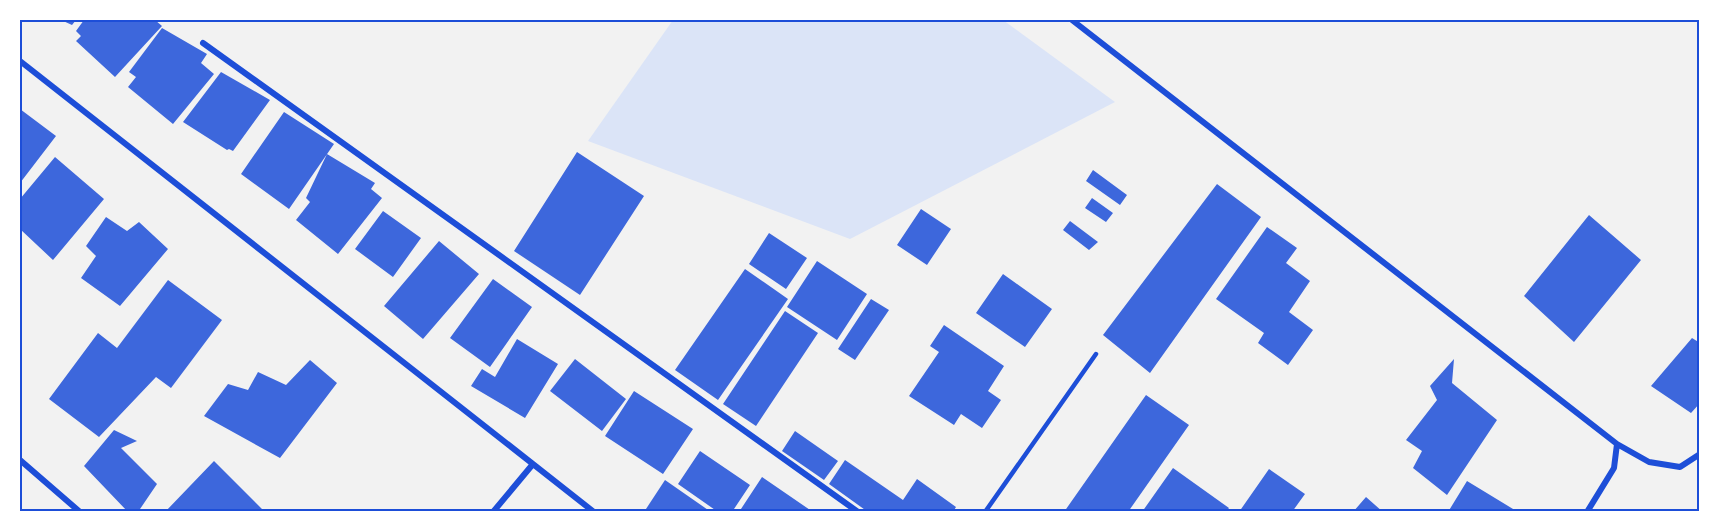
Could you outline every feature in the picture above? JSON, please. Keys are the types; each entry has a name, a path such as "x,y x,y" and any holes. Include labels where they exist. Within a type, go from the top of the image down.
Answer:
{"street":[{"path":"1072,20 1617,444 1649,462 1680,467 1700,454"},
{"path":"203,43 858,512"},
{"path":"20,61 594,512"},
{"path":"1587,512 1614,468 1617,444"},
{"path":"20,461 80,512"},
{"path":"493,512 534,464"}],"lane":[{"path":"985,512 1096,354"}],"shaded area":[{"path":"673,20 1003,20 1115,102 850,239 588,141"}],"building":[{"path":"61,20 76,20 72,25"},
{"path":"84,20 155,20 162,26 115,77 76,41 81,36 76,31"},
{"path":"162,28 207,54 201,63 214,74 173,124 128,87 136,77 129,72"},
{"path":"221,72 270,100 233,151 227,150 183,122"},
{"path":"20,109 56,136 20,183"},
{"path":"284,112 334,144 289,209 241,174"},
{"path":"577,152 644,196 580,295 514,251"},
{"path":"327,154 375,183 371,189 382,198 338,254 296,220 310,202 306,198"},
{"path":"55,157 104,199 53,260 20,229 20,199"},
{"path":"1093,170 1127,195 1120,205 1086,181"},
{"path":"1217,184 1261,217 1150,373 1103,335"},
{"path":"1092,198 1113,213 1106,222 1085,208"},
{"path":"921,209 951,229 927,265 897,245"},
{"path":"383,211 421,238 393,277 355,249"},
{"path":"1589,215 1641,260 1574,342 1524,296"},
{"path":"106,217 127,231 139,222 168,249 120,306 81,278 96,256 86,246"},
{"path":"1070,221 1098,242 1089,250 1063,230"},
{"path":"1267,227 1297,248 1286,263 1310,281 1289,312 1313,330 1288,365 1258,343 1264,333 1216,299"},
{"path":"769,233 807,258 786,289 749,264"},
{"path":"439,241 479,274 423,339 384,306"},
{"path":"817,261 867,294 837,340 787,307"},
{"path":"745,269 788,299 718,400 675,370"},
{"path":"1003,274 1052,309 1025,347 976,313"},
{"path":"493,279 532,307 490,367 450,338"},
{"path":"168,280 222,320 171,388 156,377 99,437 49,399 98,333 117,348"},
{"path":"871,299 889,310 855,360 838,349"},
{"path":"785,311 818,333 756,426 723,404"},
{"path":"944,325 1004,366 988,391 1001,400 982,428 961,414 954,425 909,396 939,352 930,346"},
{"path":"1692,338 1700,343 1700,403 1691,413 1651,386"},
{"path":"517,339 558,364 525,418 471,386 482,369 495,377"},
{"path":"575,359 626,399 602,431 550,391"},
{"path":"1454,359 1452,383 1497,420 1447,495 1413,468 1422,451 1406,440 1437,400 1430,386"},
{"path":"310,360 337,383 280,458 204,416 228,384 248,390 258,372 286,385"},
{"path":"634,391 693,429 663,474 605,436"},
{"path":"1146,395 1189,425 1128,512 1064,512"},
{"path":"114,430 137,441 121,448 157,484 138,512 128,512 84,466"},
{"path":"795,431 838,461 824,480 782,451"},
{"path":"700,451 750,485 732,512 718,512 678,484"},
{"path":"845,460 903,500 917,479 956,507 953,512 868,512 829,484"},
{"path":"214,461 265,512 165,512"},
{"path":"1173,468 1229,508 1226,512 1142,512"},
{"path":"1269,469 1305,494 1292,512 1239,512"},
{"path":"762,477 813,512 739,512"},
{"path":"665,480 711,512 644,512"},
{"path":"1467,481 1518,512 1448,512"},
{"path":"1366,497 1383,512 1353,512"}]}
